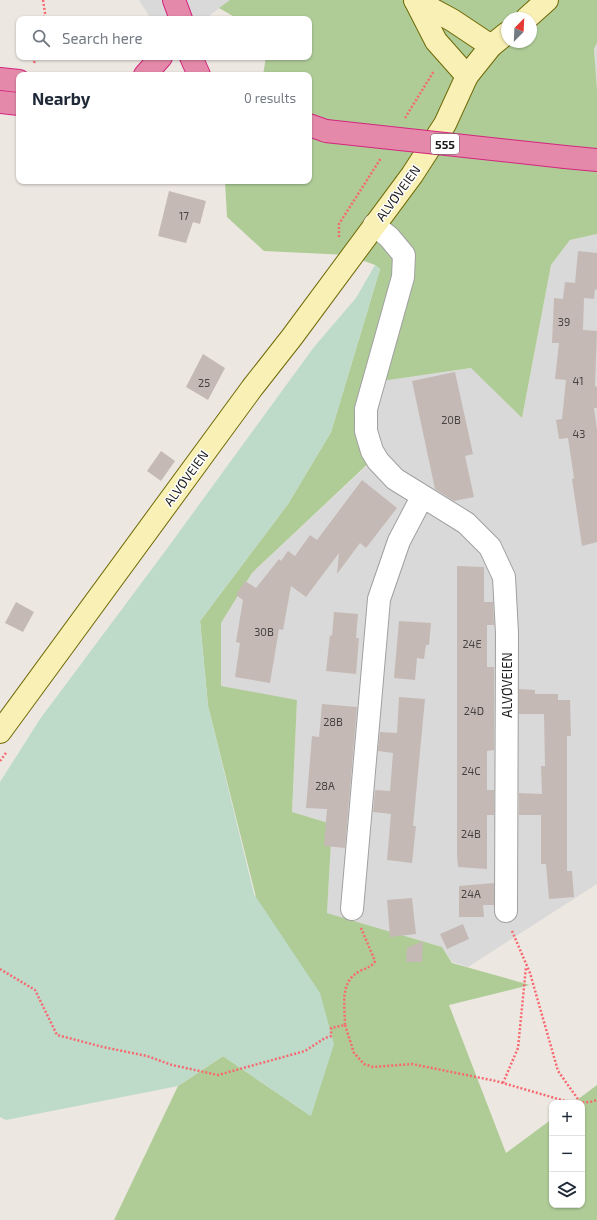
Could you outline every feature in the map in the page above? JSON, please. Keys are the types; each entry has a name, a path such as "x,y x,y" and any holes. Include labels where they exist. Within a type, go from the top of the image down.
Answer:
{"highway":[{"path":"161,0 166,16"},
{"path":"174,0 180,16"},
{"path":"148,72 158,60"},
{"path":"192,60 198,72"},
{"path":"0,79 16,81"},
{"path":"0,90 16,92"},
{"path":"0,102 16,104"},
{"name":"555","path":"314,128 597,160"}],"main road":[{"path":"415,0 437,13 436,41 467,76"},
{"path":"534,12 547,0"},
{"name":"ALVØVEIEN","path":"0,732 119,568 412,175 446,124 467,76 499,40 437,13"}],"street":[{"name":"ALVØVEIEN","path":"374,225 389,237 404,255 403,277 368,396 366,409 366,431 372,451 378,461 395,479 466,523 490,547 504,577 507,633 506,911"},
{"path":"352,908 379,599 399,541 422,497"}],"path":[{"path":"44,0 44,16"},
{"path":"352,908 375,960 374,964 348,980 345,988 345,1025 354,1053 364,1064 373,1067 412,1064 503,1083 565,1100"},
{"path":"506,911 512,934 527,966 558,1071 579,1100"},
{"path":"503,1083 518,1048 527,966"},
{"path":"0,969 35,990 57,1035 103,1047 147,1056 172,1065 218,1075 305,1051 324,1038 331,1036 331,1028 345,1025"},
{"path":"585,1102 597,1100"}],"shaded area":[{"path":"139,0 230,0 209,16 149,16"},
{"path":"597,43 597,89 594,49"},
{"path":"597,234 597,884 468,967 452,962 442,947 327,913 332,824 292,812 297,700 221,687 221,623 252,573 373,460 375,382 472,368 522,418 551,265 570,240"}],"green space":[{"path":"230,0 597,0 597,43 594,49 597,89 597,234 570,240 551,265 522,418 471,368 375,382 373,459 252,573 221,623 221,686 297,700 292,812 332,824 327,913 442,947 452,963 530,985 449,1005 506,1153 549,1121 549,1208 585,1208 585,1100 577,1100 597,1085 597,1220 114,1220 178,1086 223,1056 311,1116 208,706 200,621 288,504 331,432 380,269 375,265 348,255 264,251 227,217 225,184 312,184 312,72 264,72 266,60 312,60 312,16 233,16 219,8"},
{"path":"375,265 380,269 331,432 288,504 200,621 208,706 254,894 320,993 334,1044 311,1116 223,1056 178,1086 6,1120 0,1117 0,782 40,719 166,550 314,347 356,298"}],"building":[{"path":"169,191 206,201 200,224 193,222 186,243 158,236"},
{"path":"578,251 597,253 597,290 595,289 594,299 584,298 583,330 597,331 595,386 597,387 597,408 594,408 597,430 597,542 582,546 572,479 574,478 568,438 559,439 556,420 562,419 566,380 555,379 559,343 552,343 554,298 563,299 565,282 575,283"},
{"path":"203,354 225,368 208,400 186,387"},
{"path":"455,372 473,454 465,456 474,497 454,501 435,489 412,381"},
{"path":"161,451 175,461 161,481 147,471"},
{"path":"362,480 397,508 366,548 360,543 337,574 339,553 306,597 291,586 283,630 279,629 270,683 235,677 240,643 236,642 243,600 236,595 245,581 256,588 279,559 281,561 288,551 295,556 310,535 317,540"},
{"path":"457,566 484,567 484,602 493,602 494,625 487,625 487,667 494,667 494,750 487,751 487,790 494,790 494,815 487,815 487,869 458,867"},
{"path":"16,602 34,612 23,632 5,623"},
{"path":"334,612 358,614 356,638 359,638 356,674 326,671 330,635 332,636"},
{"path":"399,621 431,623 429,645 426,645 424,659 417,658 415,680 394,678"},
{"path":"519,689 535,690 535,694 558,694 558,700 570,700 571,736 567,736 567,871 572,871 574,897 549,899 546,864 541,864 541,815 519,815 519,793 542,794 541,766 545,766 544,714 519,714"},
{"path":"399,697 425,699 413,826 416,826 412,863 387,860 391,814 373,812 375,790 390,791 393,753 378,751 380,732 397,733"},
{"path":"322,704 357,707 345,848 324,846 327,809 306,808 312,736 319,737"},
{"path":"494,883 494,905 483,905 484,917 459,917 459,886"},
{"path":"412,898 416,934 390,937 387,900"},
{"path":"463,924 469,939 447,949 440,934"},
{"path":"423,941 422,962 406,962 407,948"}]}
